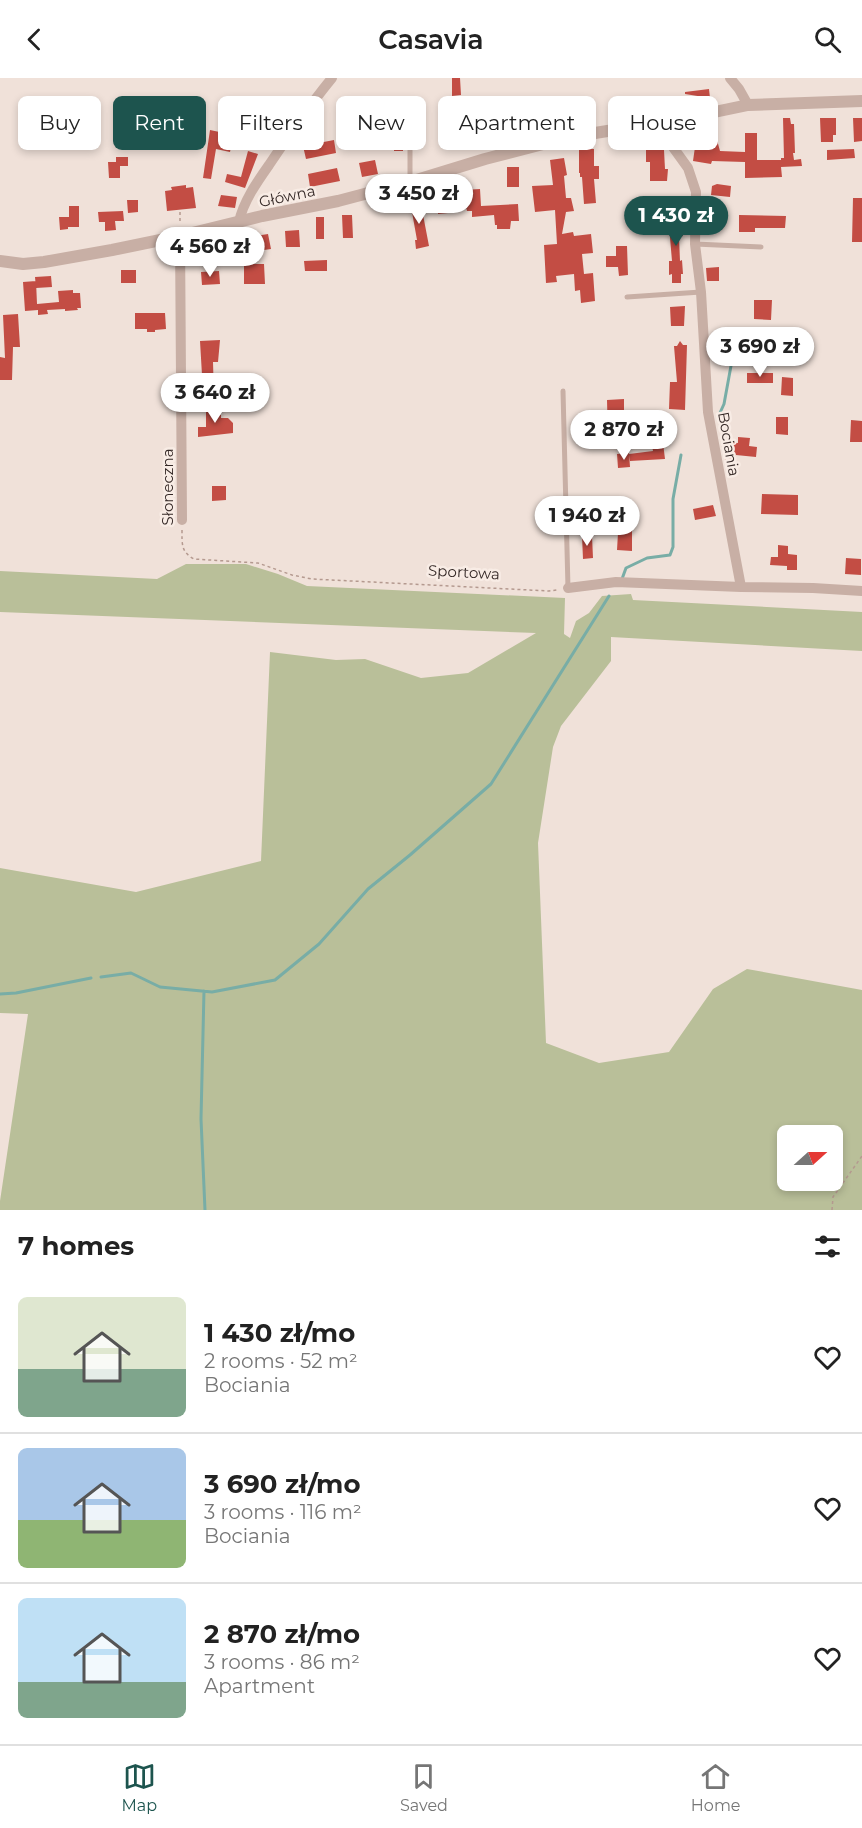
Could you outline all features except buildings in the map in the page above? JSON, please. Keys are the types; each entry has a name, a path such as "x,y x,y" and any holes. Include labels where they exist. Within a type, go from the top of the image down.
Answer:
{"street":[{"path":"239,222 240,213 260,178 310,104 332,78"},
{"path":"730,78 748,105"},
{"name":"Główna","path":"718,111 748,105 862,101"},
{"name":"Główna","path":"1,264 44,262 180,236 338,201 546,142 608,131"},
{"name":"Bociania","path":"676,150 692,176 696,192 695,244 701,292 708,412 741,587"},
{"name":"Słoneczna","path":"180,236 182,520"},
{"path":"568,588 616,582 862,591"}],"lane":[{"path":"410,150 410,182"},
{"path":"695,244 761,247"},
{"path":"627,297 701,292"},
{"path":"563,391 568,588"}],"path":[{"name":"Słoneczna","path":"182,520 183,546 189,556"},
{"name":"Sportowa","path":"189,556 202,561 258,563 292,575 312,579 549,591 568,588"},
{"path":"832,1210 833,1197 862,1156"}],"green space":[{"path":"186,564 246,564 307,586 565,598 564,634 570,638 576,621 589,613 602,596 631,594 633,600 862,612 862,651 611,637 611,661 561,726 553,747 538,843 546,1043 599,1063 669,1052 713,989 747,969 862,990 862,1210 0,1210 28,1014 0,1013 0,868 136,892 261,861 270,652 336,660 365,659 421,678 468,673 536,633 0,612 0,571 157,579"}],"waterway":[{"path":"719,415 724,404 739,332"},
{"path":"622,579 626,568 647,558 670,555 673,547 673,499 681,455"},
{"path":"101,977 131,973 160,987 212,992 275,980 319,944 368,889 491,784 609,596"},
{"path":"0,994 91,978"},
{"path":"204,991 201,1119 205,1210"}]}
